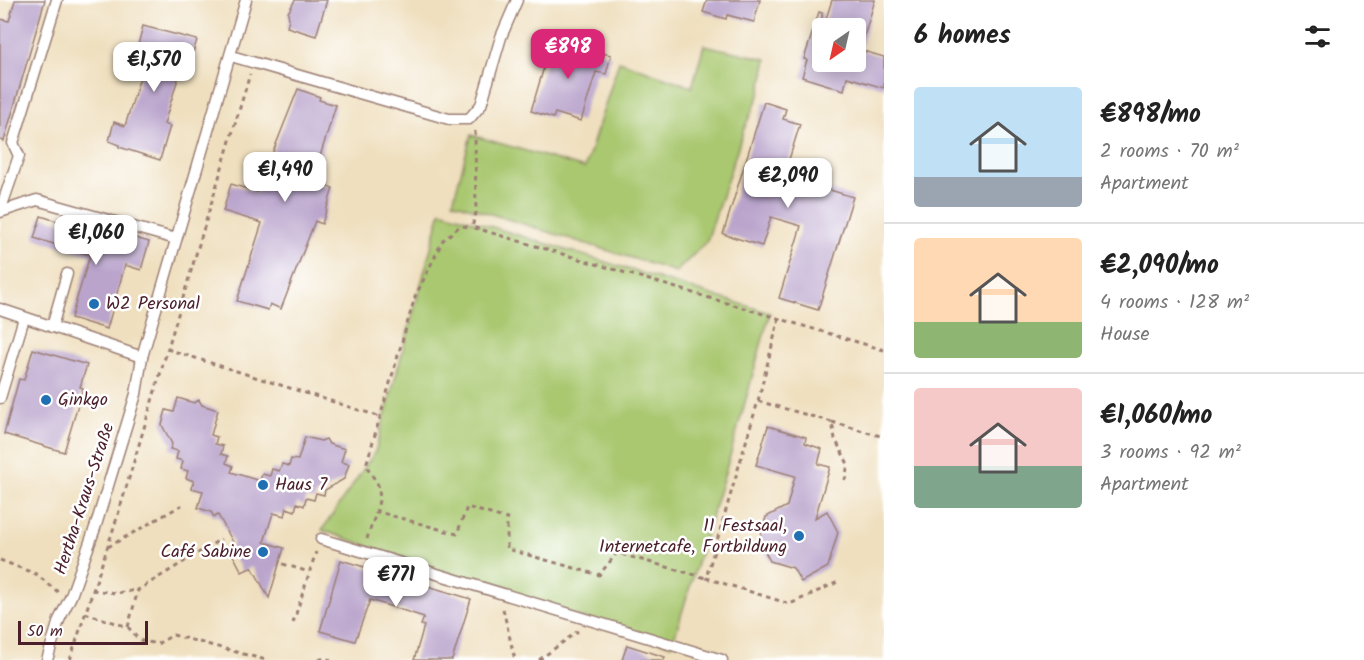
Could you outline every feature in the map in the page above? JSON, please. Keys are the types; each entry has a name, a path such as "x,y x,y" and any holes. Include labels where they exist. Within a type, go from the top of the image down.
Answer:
{"lane":[{"path":"0,212 19,156 13,143 57,0"},
{"name":"Hertha-Kraus-Straße","path":"47,660 59,620 71,596 96,525 136,394 142,357 246,0"},
{"path":"231,56 449,119 469,119 481,105 501,37 517,0"},
{"path":"0,212 37,200 176,239"},
{"path":"52,327 68,274"},
{"path":"0,309 142,357"},
{"path":"0,398 24,318"},
{"path":"321,539 722,660"}],"path":[{"path":"70,660 108,547 254,62"},
{"path":"469,119 476,133 476,213 472,227"},
{"path":"363,552 375,511 378,489 368,472 367,462 415,297 443,240 460,226 472,227 884,350"},
{"path":"705,578 758,401 779,318"},
{"path":"167,350 381,417"},
{"path":"758,401 884,437"},
{"path":"832,422 835,439 848,464 845,480"},
{"path":"108,547 182,505"},
{"path":"375,511 457,534 466,507 507,519 507,549 599,575 617,553 790,604 840,581"},
{"path":"92,590 116,593 138,590 221,539"},
{"path":"293,623 321,539"},
{"path":"0,560 36,574 57,591 71,596"},
{"path":"283,564 309,572"},
{"path":"128,627 138,590"},
{"path":"499,592 515,660"},
{"path":"85,613 128,627 139,640 157,644 173,635 266,660"},
{"path":"539,660 592,620"},
{"path":"319,660 331,660"}],"green space":[{"path":"704,45 767,59 760,93 744,129 707,241 676,272 453,202 471,135 585,168 619,61 692,87"},
{"path":"441,211 770,313 730,456 672,645 499,592 322,530 375,452"}],"building":[{"path":"15,0 45,0 4,141 0,140 0,19 9,21"},
{"path":"295,0 327,0 316,36 287,27 288,13"},
{"path":"707,0 760,0 754,22 727,15 726,19 703,12"},
{"path":"832,0 875,0 866,30 866,18 826,18"},
{"path":"143,26 197,40 186,74 180,72 164,124 170,126 160,160 119,147 109,141 114,122 125,126 149,48 138,45"},
{"path":"812,34 812,72 866,72 866,52 884,57 884,88 847,77 844,90 802,77 807,60 804,59"},
{"path":"549,41 611,55 606,74 596,72 581,121 555,113 553,118 531,111 547,57 545,56"},
{"path":"298,89 320,97 319,100 336,105 312,182 333,188 322,224 315,221 281,309 270,304 268,310 237,301 262,223 223,211 231,184 257,192"},
{"path":"764,102 786,109 783,119 800,124 784,176 853,197 818,310 779,298 801,226 771,217 762,246 723,234"},
{"path":"41,216 116,240 119,233 149,242 141,270 125,265 107,329 71,318 90,255 34,238"},
{"name":"Ginkgo","path":"33,349 87,365 80,387 83,388 64,452 4,434 19,379 24,380"},
{"name":"Haus 7","path":"178,398 194,403 199,400 202,405 218,410 211,435 217,437 215,444 223,446 221,454 228,456 226,463 233,466 231,472 260,481 262,474 270,476 272,469 279,471 282,464 289,466 291,459 298,460 305,437 321,441 326,439 329,444 345,449 341,462 349,464 344,479 325,490 324,495 316,493 314,500 306,498 304,506 297,503 295,511 287,508 285,516 273,513 264,542 284,548 269,598 252,567 242,572 231,551 233,542 218,515 214,517 211,512 198,508 203,491 191,488 194,481 186,478 188,471 181,469 183,461 176,459 178,451 170,449 172,444 162,425 166,410 174,412"},
{"name":"11 Festsaal, Internetcafe, Fortbildung","path":"768,426 806,437 805,443 822,449 818,464 830,467 815,518 827,511 838,532 828,567 801,582 793,568 770,561 759,540 766,517 787,506 795,476 756,465"},
{"path":"341,560 471,599 452,660 414,660 424,626 421,625 424,617 370,600 355,641 320,631"},
{"path":"627,645 665,657 664,660 622,660"}],"place":[{"name":"W2 Personal","path":"94,304"},
{"name":"Ginkgo","path":"46,400"},
{"name":"Haus 7","path":"263,485"},
{"name":"11 Festsaal, Internetcafe, Fortbildung","path":"799,536"},
{"name":"Café Sabine","path":"263,552"}]}
